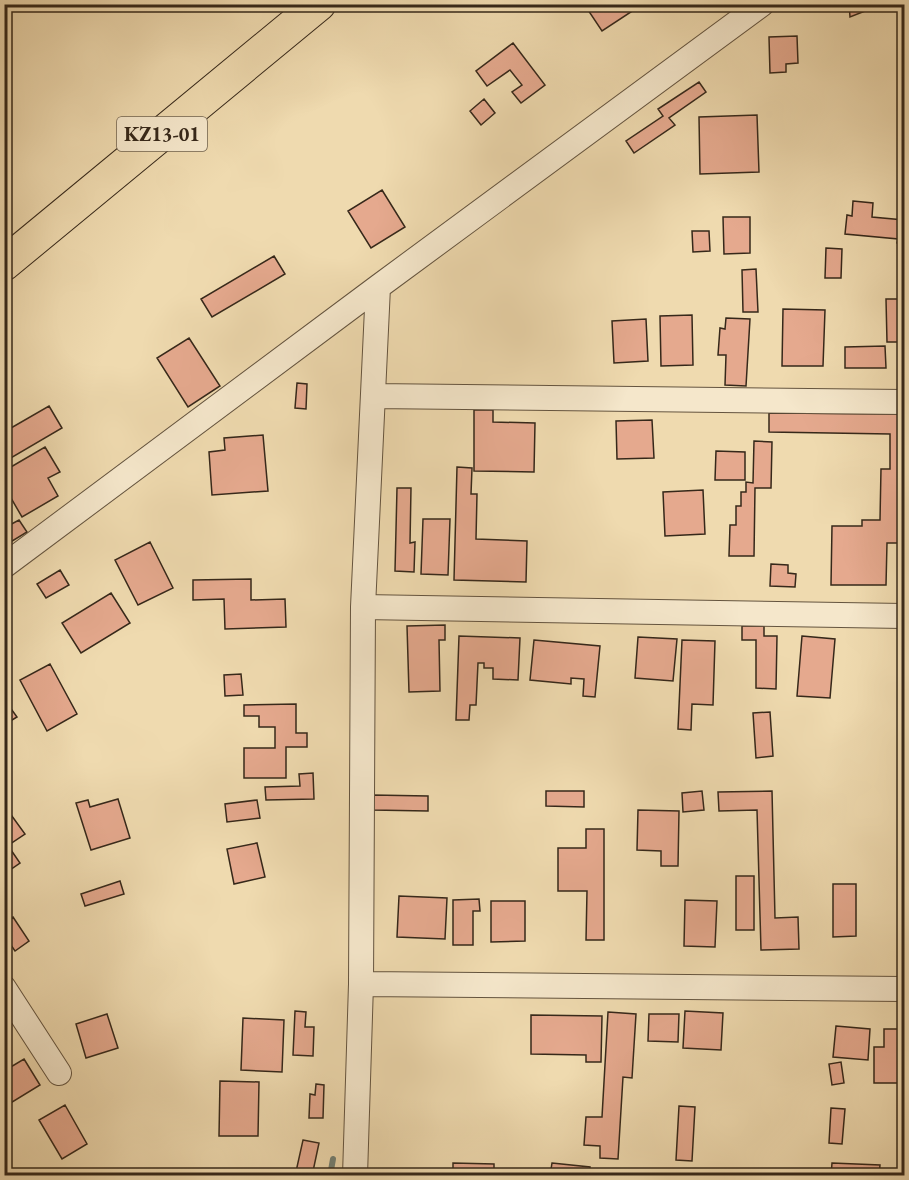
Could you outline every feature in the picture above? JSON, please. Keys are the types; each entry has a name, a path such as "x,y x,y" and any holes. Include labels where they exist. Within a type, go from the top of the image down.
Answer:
{"highway":[{"name":"KZ13-01","path":"4,264 319,4"}],"street":[{"path":"4,566 762,4"},
{"path":"355,1176 361,984 363,607 378,287"},
{"path":"373,396 904,402"},
{"path":"363,607 904,616"},
{"path":"361,984 904,989"},
{"path":"4,988 59,1073"}],"building":[{"path":"584,4 635,4 637,8 602,31"},
{"path":"849,4 883,4 850,17"},
{"path":"797,36 798,63 786,64 786,72 770,73 769,37"},
{"path":"513,43 545,85 521,103 512,92 522,85 510,70 487,86 476,71"},
{"path":"699,82 706,92 669,118 675,125 634,153 626,141 663,116 658,109"},
{"path":"484,99 495,113 481,125 470,111"},
{"path":"757,115 759,172 700,174 699,117"},
{"path":"382,190 405,227 371,248 348,211"},
{"path":"853,201 873,203 872,217 904,220 904,244 897,243 898,239 845,234 847,215 852,216"},
{"path":"723,217 750,217 750,253 724,254"},
{"path":"692,231 709,231 710,251 693,252"},
{"path":"826,248 842,249 841,278 825,278"},
{"path":"274,256 285,274 212,317 201,299"},
{"path":"756,269 758,312 743,312 742,270"},
{"path":"886,299 904,299 904,369 900,370 899,342 887,342"},
{"path":"783,309 825,310 823,366 782,366"},
{"path":"692,315 693,365 661,366 660,316"},
{"path":"726,318 750,319 746,386 725,385 726,355 718,355 720,328 725,329"},
{"path":"646,319 648,361 614,363 612,321"},
{"path":"189,338 220,386 188,407 157,358"},
{"path":"885,346 886,368 845,368 845,347"},
{"path":"297,383 307,384 306,409 295,408"},
{"path":"49,406 62,428 4,462 4,432"},
{"path":"474,410 493,410 493,422 535,423 534,472 474,471"},
{"path":"769,413 904,414 904,543 887,543 886,585 831,585 832,526 862,526 862,520 880,520 881,469 890,469 890,434 769,432"},
{"path":"652,420 654,458 617,459 616,421"},
{"path":"263,435 268,491 212,495 209,452 225,450 224,438"},
{"path":"754,441 772,442 771,488 755,488 754,556 729,556 730,525 736,525 736,506 741,506 741,492 746,492 746,482 753,483"},
{"path":"45,447 60,472 48,478 58,496 22,517 4,486 4,471"},
{"path":"716,451 745,452 745,480 715,480"},
{"path":"457,467 472,468 471,494 477,494 476,539 527,541 526,582 454,580"},
{"path":"397,488 411,488 410,543 415,542 414,572 395,571"},
{"path":"703,490 705,534 665,536 663,492"},
{"path":"423,519 450,519 448,575 421,574"},
{"path":"19,520 27,532 9,543 4,535 4,528"},
{"path":"150,542 173,588 138,605 115,560"},
{"path":"771,564 788,565 788,573 796,574 795,587 770,586"},
{"path":"60,570 69,585 46,598 37,584"},
{"path":"251,579 251,600 285,599 286,627 225,629 224,599 193,600 193,580"},
{"path":"111,593 130,623 81,653 62,623"},
{"path":"445,625 445,640 439,640 440,691 409,692 407,626"},
{"path":"742,626 764,626 764,636 777,636 776,689 756,688 756,640 742,640"},
{"path":"459,636 520,638 518,680 493,679 493,668 484,668 484,663 478,663 476,705 470,705 469,720 456,720"},
{"path":"802,636 835,639 830,698 797,696"},
{"path":"638,637 677,639 673,681 635,678"},
{"path":"534,640 600,646 595,697 583,696 584,679 571,678 571,684 530,680"},
{"path":"682,640 715,641 713,705 692,704 691,730 678,729"},
{"path":"50,664 77,714 47,731 20,680"},
{"path":"241,674 243,695 225,696 224,675"},
{"path":"4,699 17,717 4,725"},
{"path":"296,704 296,733 307,733 307,747 286,747 286,778 244,778 244,748 275,748 275,727 259,727 259,716 244,716 244,705"},
{"path":"770,712 773,756 756,758 753,713"},
{"path":"313,773 314,799 266,800 265,787 300,786 299,774"},
{"path":"546,791 584,791 584,807 546,806"},
{"path":"702,791 704,810 683,812 682,793"},
{"path":"772,791 775,918 798,917 799,949 761,950 757,810 719,811 718,792"},
{"path":"372,795 428,796 428,811 372,810"},
{"path":"118,799 130,838 91,850 76,803 88,800 90,807"},
{"path":"257,800 260,818 227,822 225,804"},
{"path":"638,810 679,811 678,866 661,866 661,851 637,850"},
{"path":"9,812 25,834 4,848 4,836 7,834 4,830 4,815"},
{"path":"586,829 604,829 604,940 586,940 587,891 558,891 558,848 586,848"},
{"path":"257,843 265,877 234,884 227,849"},
{"path":"11,850 20,863 4,874 4,854"},
{"path":"736,876 754,876 754,930 736,930"},
{"path":"120,881 124,894 85,906 81,894"},
{"path":"833,884 856,884 856,936 833,937"},
{"path":"904,891 904,947 903,947"},
{"path":"399,896 447,898 445,939 397,937"},
{"path":"479,899 480,911 473,911 473,945 453,945 453,900"},
{"path":"685,900 717,901 715,947 684,946"},
{"path":"491,901 525,901 525,941 491,942"},
{"path":"13,917 29,941 15,951 4,935 4,922"},
{"path":"295,1011 306,1012 305,1027 314,1027 313,1056 293,1055"},
{"path":"685,1011 723,1013 721,1050 683,1048"},
{"path":"608,1012 636,1014 632,1078 623,1077 618,1159 600,1158 600,1146 584,1145 586,1117 602,1117"},
{"path":"107,1014 118,1048 86,1058 76,1024"},
{"path":"649,1014 679,1014 678,1042 648,1041"},
{"path":"531,1015 602,1016 601,1062 586,1062 586,1055 531,1054"},
{"path":"243,1018 284,1020 282,1072 241,1070"},
{"path":"836,1026 870,1029 868,1060 833,1057"},
{"path":"884,1029 902,1029 902,1083 874,1083 874,1047 884,1047"},
{"path":"24,1059 40,1085 9,1104 4,1097 4,1071"},
{"path":"841,1062 844,1083 832,1085 829,1064"},
{"path":"220,1081 259,1082 258,1136 219,1136"},
{"path":"316,1084 324,1085 323,1118 309,1118 310,1094 315,1095"},
{"path":"65,1105 87,1144 62,1159 39,1120"},
{"path":"679,1106 695,1107 692,1161 676,1160"},
{"path":"831,1108 845,1109 842,1144 829,1143"},
{"path":"303,1140 319,1143 312,1176 295,1176"},
{"path":"453,1163 494,1164 494,1176 453,1176"},
{"path":"552,1163 590,1167 589,1176 550,1176"},
{"path":"832,1163 880,1165 879,1176 831,1176"}],"waterway":[{"path":"330,1176 333,1159"}]}
